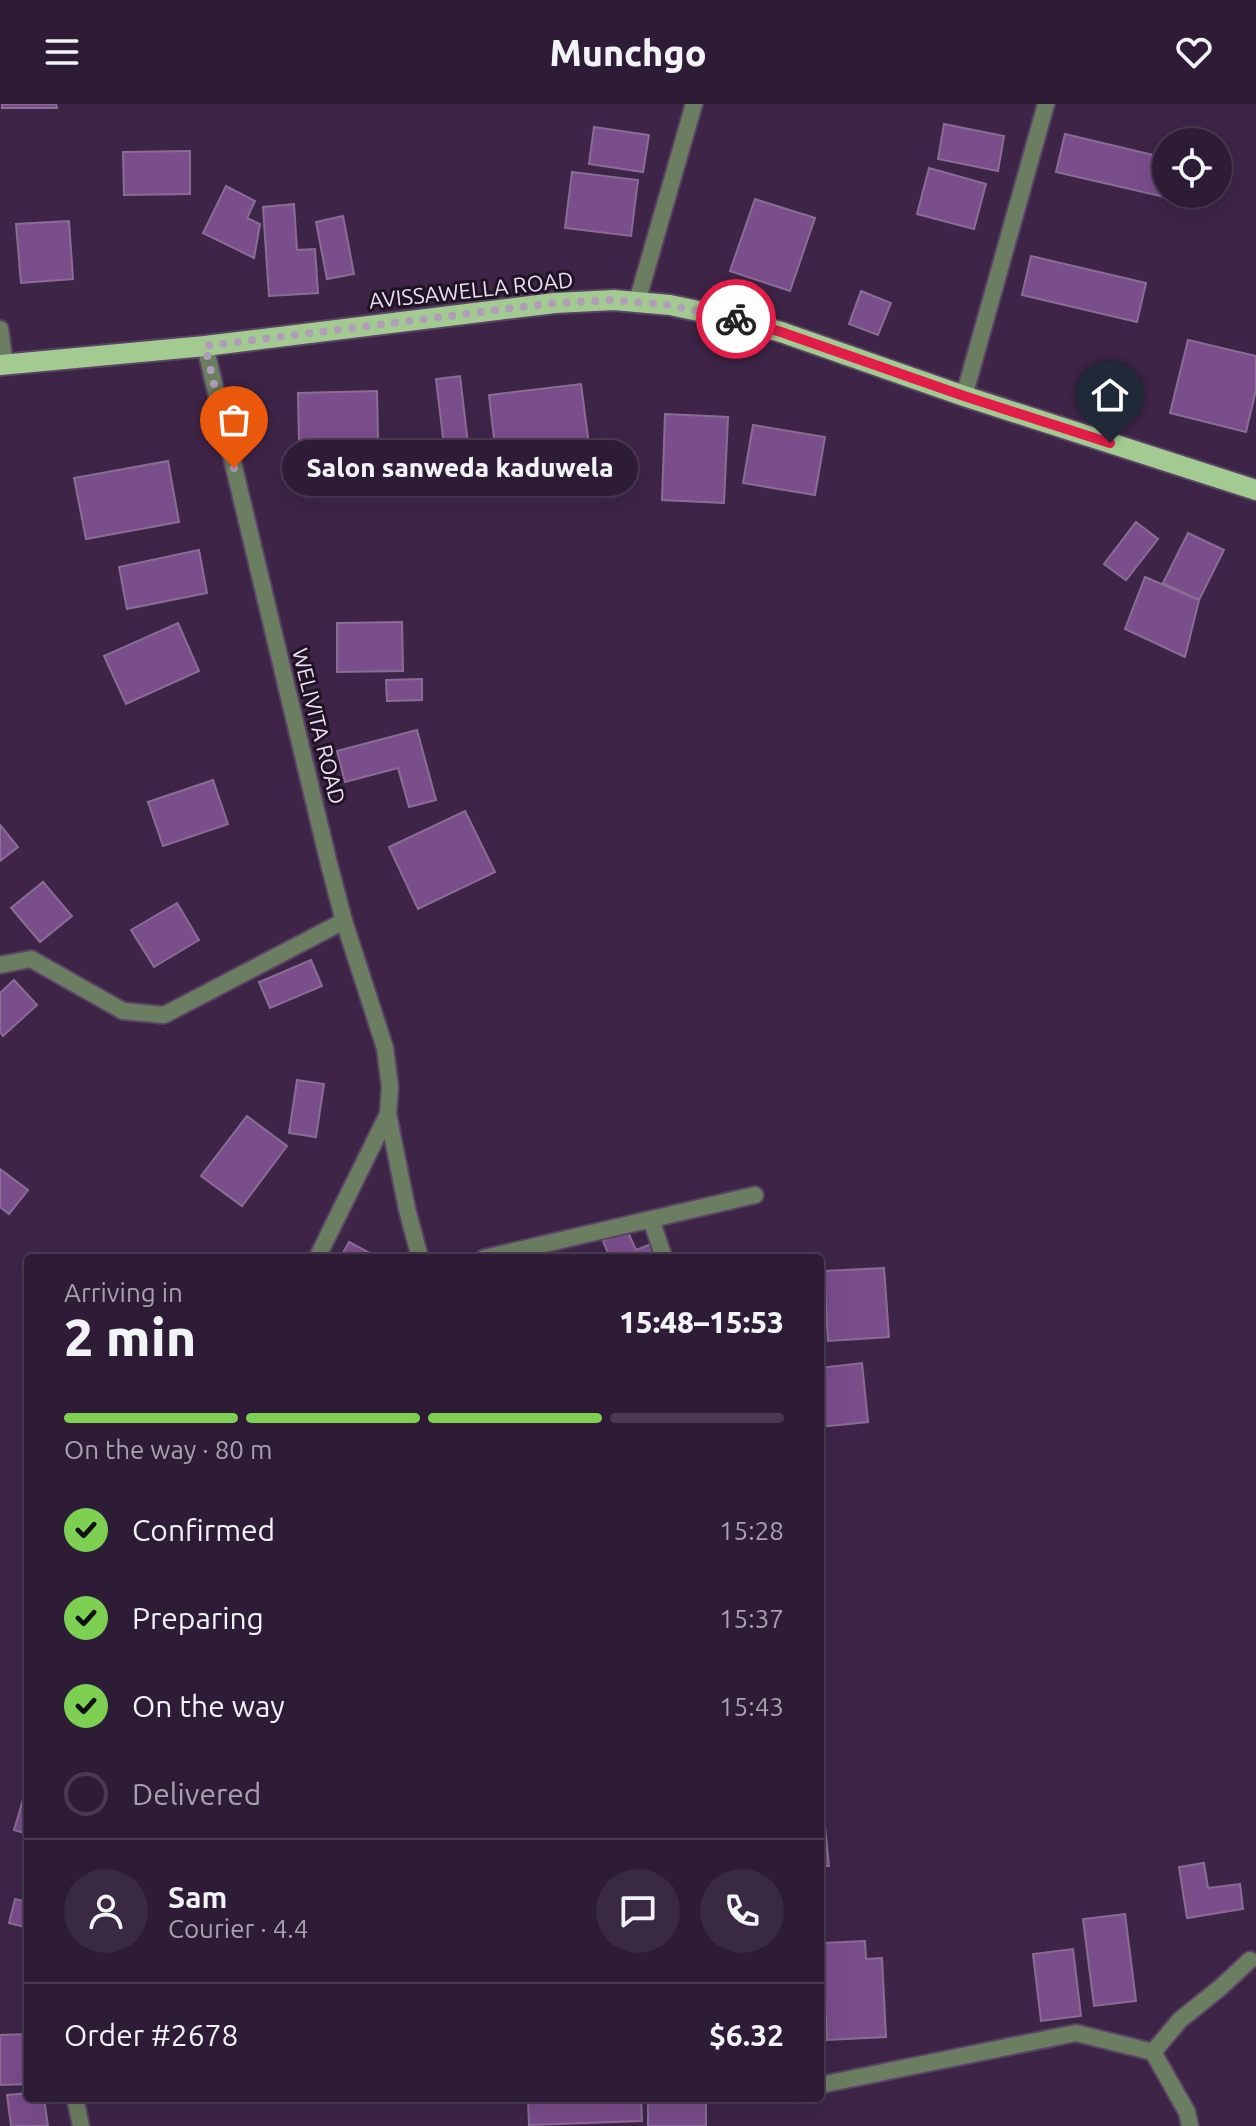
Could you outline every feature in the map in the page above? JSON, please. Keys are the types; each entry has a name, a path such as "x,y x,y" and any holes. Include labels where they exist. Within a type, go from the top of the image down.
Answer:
{"main road":[{"name":"AVISSAWELLA ROAD","path":"2,365 205,346 555,303 614,300 670,305 781,332 964,396 1256,490"}],"street":[{"path":"637,302 694,104"},
{"path":"964,396 1046,104"},
{"path":"0,329 2,365"},
{"name":"WELIVITA ROAD","path":"205,346 329,864 385,1048 390,1087 388,1114 419,1254"},
{"path":"0,965 31,959 123,1011 164,1015 344,921"},
{"name":"WELIVITA ROAD","path":"319,1254 388,1114"},
{"path":"501,1254 755,1195"},
{"path":"651,1219 663,1254"},
{"path":"1153,2052 1180,2020 1250,1960"},
{"path":"824,2084 1076,2033 1153,2052 1187,2112 1190,2126"},
{"path":"76,2102 81,2126"}],"building":[{"path":"2,104 56,104 57,108 2,108"},
{"path":"944,124 1004,136 998,171 938,159"},
{"path":"594,127 649,135 643,172 589,164"},
{"path":"1065,134 1152,155 1152,194 1056,172"},
{"path":"190,151 190,194 124,195 123,152"},
{"path":"929,168 986,184 974,229 917,214"},
{"path":"572,172 638,180 631,236 565,228"},
{"path":"226,186 255,201 247,218 260,224 254,258 203,233"},
{"path":"755,199 815,218 790,291 730,271"},
{"path":"294,204 297,250 315,249 318,293 269,296 263,207"},
{"path":"343,216 354,274 327,279 316,222"},
{"path":"69,221 73,279 21,283 16,224"},
{"path":"1031,256 1146,283 1137,322 1022,295"},
{"path":"861,291 891,303 878,335 849,324"},
{"path":"1188,340 1256,356 1256,390 1246,432 1170,413"},
{"path":"460,376 469,452 445,454 436,379"},
{"path":"581,384 589,445 496,456 489,395"},
{"path":"377,391 378,440 299,442 298,393"},
{"path":"665,414 728,417 724,503 662,500"},
{"path":"753,425 825,437 815,495 743,483"},
{"path":"168,461 179,522 86,539 74,478"},
{"path":"1136,522 1158,539 1126,580 1104,564"},
{"path":"1188,533 1224,550 1199,600 1163,583"},
{"path":"199,550 207,593 127,609 119,567"},
{"path":"1145,577 1199,600 1185,657 1125,629"},
{"path":"402,622 403,671 337,672 337,623"},
{"path":"178,623 199,671 126,704 104,656"},
{"path":"422,679 422,700 387,701 386,680"},
{"path":"417,730 436,800 409,807 398,768 345,782 337,751"},
{"path":"213,780 228,824 163,846 148,802"},
{"path":"465,811 495,872 418,909 389,847"},
{"path":"0,825 18,847 0,861"},
{"path":"43,882 72,916 40,942 11,908"},
{"path":"177,903 199,940 154,967 131,930"},
{"path":"311,960 322,986 270,1008 259,982"},
{"path":"14,980 37,1005 3,1036 0,1032 0,993"},
{"path":"297,1080 324,1084 316,1137 289,1133"},
{"path":"247,1116 287,1146 242,1206 201,1176"},
{"path":"0,1169 28,1190 9,1214 0,1207"},
{"path":"627,1230 636,1250 651,1244 655,1254 608,1254 603,1241"},
{"path":"349,1242 372,1254 342,1254"},
{"path":"884,1268 889,1337 828,1341 824,1271"},
{"path":"862,1363 868,1422 824,1427 824,1368"},
{"path":"24,1796 24,1833 14,1830"},
{"path":"824,1815 829,1866 824,1866"},
{"path":"1204,1863 1208,1888 1240,1884 1243,1909 1187,1918 1179,1867"},
{"path":"15,1899 24,1901 24,1927 9,1923"},
{"path":"1125,1914 1136,2001 1094,2006 1083,1919"},
{"path":"865,1941 866,1959 882,1958 886,2037 827,2040 824,1943"},
{"path":"1073,1949 1081,2016 1041,2021 1033,1954"},
{"path":"24,2034 24,2084 0,2085 0,2035"},
{"path":"24,2093 24,2102 45,2102 48,2126 11,2126 7,2095"},
{"path":"528,2102 641,2102 642,2121 529,2125"},
{"path":"648,2102 706,2102 706,2126 648,2126"}],"way so far":[{"path":"234,468 205,346 555,303 614,300 670,305 736,319"}],"place":[{"name":"Salon sanweda kaduwela","path":"234,468"}],"route":[{"path":"736,319 1110,443"}]}
